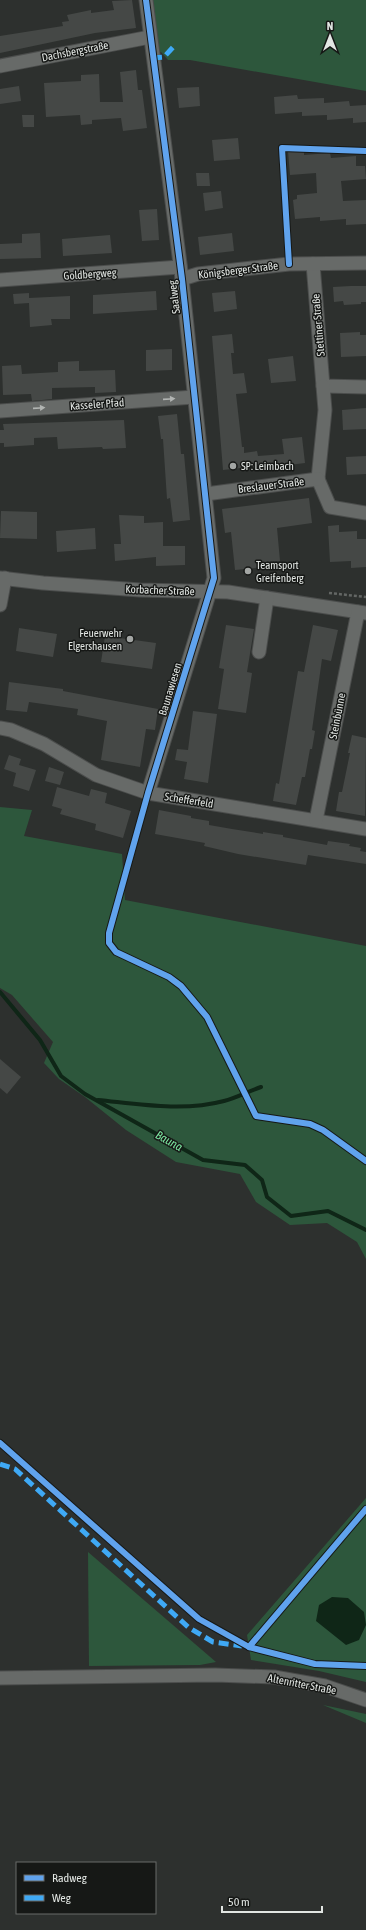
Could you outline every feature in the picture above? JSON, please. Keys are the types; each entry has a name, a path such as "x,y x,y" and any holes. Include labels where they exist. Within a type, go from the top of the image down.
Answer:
{"street":[{"name":"Saalweg","path":"146,0 181,273 206,494 214,578 210,591"},
{"name":"Dachsbergstraße","path":"0,66 150,37"},
{"name":"Königsberger Straße","path":"181,273 198,274 289,264 366,263"},
{"name":"Stettiner Straße","path":"313,264 326,410 318,479"},
{"name":"Goldbergweg","path":"0,280 181,273"},
{"path":"323,386 366,387"},
{"name":"Kasseler Pfad","path":"0,411 194,397"},
{"name":"Breslauer Straße","path":"206,494 318,479 330,507 366,513"},
{"path":"0,605 2,578"},
{"name":"Korbacher Straße","path":"2,578 43,583 140,590 210,591 267,598 362,613"},
{"name":"Baunawiesen","path":"148,793 210,591"},
{"path":"259,652 267,598"},
{"name":"Steinbünne","path":"316,820 362,613"},
{"name":"Schefferfeld","path":"0,728 11,730 44,744 96,775 148,793 366,829"},
{"name":"Altenritter Straße","path":"0,1678 236,1675 274,1677 325,1686 366,1700"}],"path":[{"path":"289,264 282,148 366,151"},
{"path":"240,1085 250,1107 256,1116 310,1124 323,1130 366,1161"}],"shaded area":[{"path":"151,0 366,0 366,91 190,60 168,60 161,52 157,51"},
{"path":"0,807 32,810 24,836 122,854 125,900 366,946 366,1259 357,1242 327,1223 290,1225 256,1202 240,1174 176,1162 126,1130 85,1097 59,1079 44,1063 53,1042 12,995 0,988"},
{"path":"366,1498 366,1682 319,1671 251,1660 247,1635"},
{"path":"88,1552 216,1662 200,1665 89,1666"},
{"path":"332,1597 348,1598 364,1612 366,1625 359,1640 346,1645 316,1621 319,1605"},
{"path":"323,1705 366,1714 366,1723"}],"building":[{"path":"132,0 136,28 95,33 0,53 0,36 63,26 62,22 69,21 67,15 91,10 91,13 114,10 112,1"},
{"path":"136,70 138,90 142,90 147,128 123,131 121,118 92,120 92,124 81,125 80,115 46,117 44,83 81,81 81,75 99,74 100,102 123,102 120,72"},
{"path":"19,86 21,101 0,104 0,89"},
{"path":"199,87 200,106 179,108 177,88"},
{"path":"297,95 298,99 324,98 324,103 349,101 350,106 366,105 366,122 353,123 353,118 327,120 327,115 302,116 302,112 275,114 274,97"},
{"path":"22,115 34,115 34,127 23,127"},
{"path":"238,138 240,159 214,161 212,140"},
{"path":"304,150 304,155 330,153 331,158 356,156 356,166 365,166 366,179 341,181 343,201 366,200 366,224 346,225 346,219 320,221 320,217 295,219 293,200 297,199 297,195 317,193 316,173 290,175 288,151"},
{"path":"196,173 209,173 210,186 197,186"},
{"path":"221,191 223,208 205,211 203,193"},
{"path":"157,209 159,240 142,241 139,210"},
{"path":"40,233 41,258 0,259 0,244 22,243 22,234"},
{"path":"232,233 234,251 200,255 198,237"},
{"path":"110,235 112,253 63,256 62,239"},
{"path":"366,286 366,302 361,302 361,304 344,305 343,301 334,302 333,287"},
{"path":"156,291 157,310 93,314 93,295"},
{"path":"235,291 237,309 214,312 212,293"},
{"path":"29,293 29,298 70,296 70,319 51,319 52,325 30,327 29,303 14,304 13,294"},
{"path":"360,332 360,335 366,335 366,356 341,357 340,333"},
{"path":"232,334 234,353 231,353 233,374 244,373 247,393 236,394 244,453 257,451 258,456 284,454 282,439 302,437 305,463 223,470 212,336"},
{"path":"172,349 172,370 146,371 146,350"},
{"path":"293,356 296,381 271,383 268,359"},
{"path":"79,361 79,371 115,370 116,392 95,393 95,387 52,388 52,399 32,401 31,394 3,395 2,366 21,365 22,374 58,372 58,362"},
{"path":"366,408 366,429 343,430 342,410"},
{"path":"177,414 181,454 184,454 190,520 173,522 170,498 167,499 163,439 161,439 158,416"},
{"path":"124,420 126,448 103,449 102,447 58,449 57,437 34,438 34,445 4,447 4,443 0,443 0,430 4,430 3,424"},
{"path":"366,456 366,474 347,475 346,457"},
{"path":"309,498 312,523 277,528 280,561 265,562 265,567 235,570 231,532 225,533 222,509"},
{"path":"1,511 37,512 37,539 0,538"},
{"path":"119,515 144,516 144,523 163,522 163,546 185,546 185,565 156,566 156,557 115,561 114,544 121,544"},
{"path":"339,525 339,532 357,531 357,539 366,539 366,567 351,568 351,561 330,562 328,526"},
{"path":"95,528 96,549 57,552 56,531"},
{"path":"226,625 254,629 247,672 252,673 246,713 218,709 224,669 219,668"},
{"path":"313,625 338,630 331,661 322,659 312,730 315,731 312,749 310,749 305,777 302,777 296,805 273,801 276,783 279,784 298,671 304,672"},
{"path":"19,628 57,634 53,657 16,651"},
{"path":"105,636 156,643 152,669 101,662"},
{"path":"9,682 63,689 63,691 158,709 155,730 146,729 140,767 101,760 107,721 77,715 78,709 29,702 27,712 6,710"},
{"path":"193,711 217,714 208,783 184,779 187,762 175,760 177,749 188,750"},
{"path":"352,735 366,738 365,816 336,811 339,792 342,792"},
{"path":"9,755 21,759 19,765 36,770 29,791 13,786 16,773 4,769"},
{"path":"49,767 64,772 60,785 45,781"},
{"path":"57,787 89,796 91,789 107,793 105,803 131,811 123,838 95,830 96,824 60,814 62,809 52,806"},
{"path":"159,810 209,821 209,825 263,834 263,832 283,835 283,837 327,845 328,841 350,844 349,846 361,848 360,851 366,852 366,864 308,855 306,865 238,854 204,846 205,843 155,834"},
{"path":"0,1059 21,1077 7,1094 0,1088"}],"waterway":[{"name":"Bauna","path":"0,992 40,1040 61,1076 85,1094 203,1160 245,1165 262,1180 267,1197 291,1216 328,1211 366,1230"},
{"path":"98,1100 145,1105 177,1107 193,1106 224,1101 261,1087"}],"marked path":[{"path":"152,58 164,57 175,45"},
{"path":"0,1464 15,1469 188,1627 213,1642 242,1646"}],"cycle path":[{"path":"146,0 182,279 214,578 148,793 109,933 109,943 116,952 169,977 181,986 207,1017 256,1116 310,1124 323,1130 366,1161"},
{"path":"289,264 282,148 366,151"},
{"path":"0,1443 199,1619 249,1647 315,1664 366,1666"},
{"path":"249,1647 366,1509"}],"place":[{"name":"SP: Leimbach","path":"233,466"},
{"name":"Teamsport Greifenberg","path":"248,571"},
{"name":"Feuerwehr Elgershausen","path":"130,639"}]}
